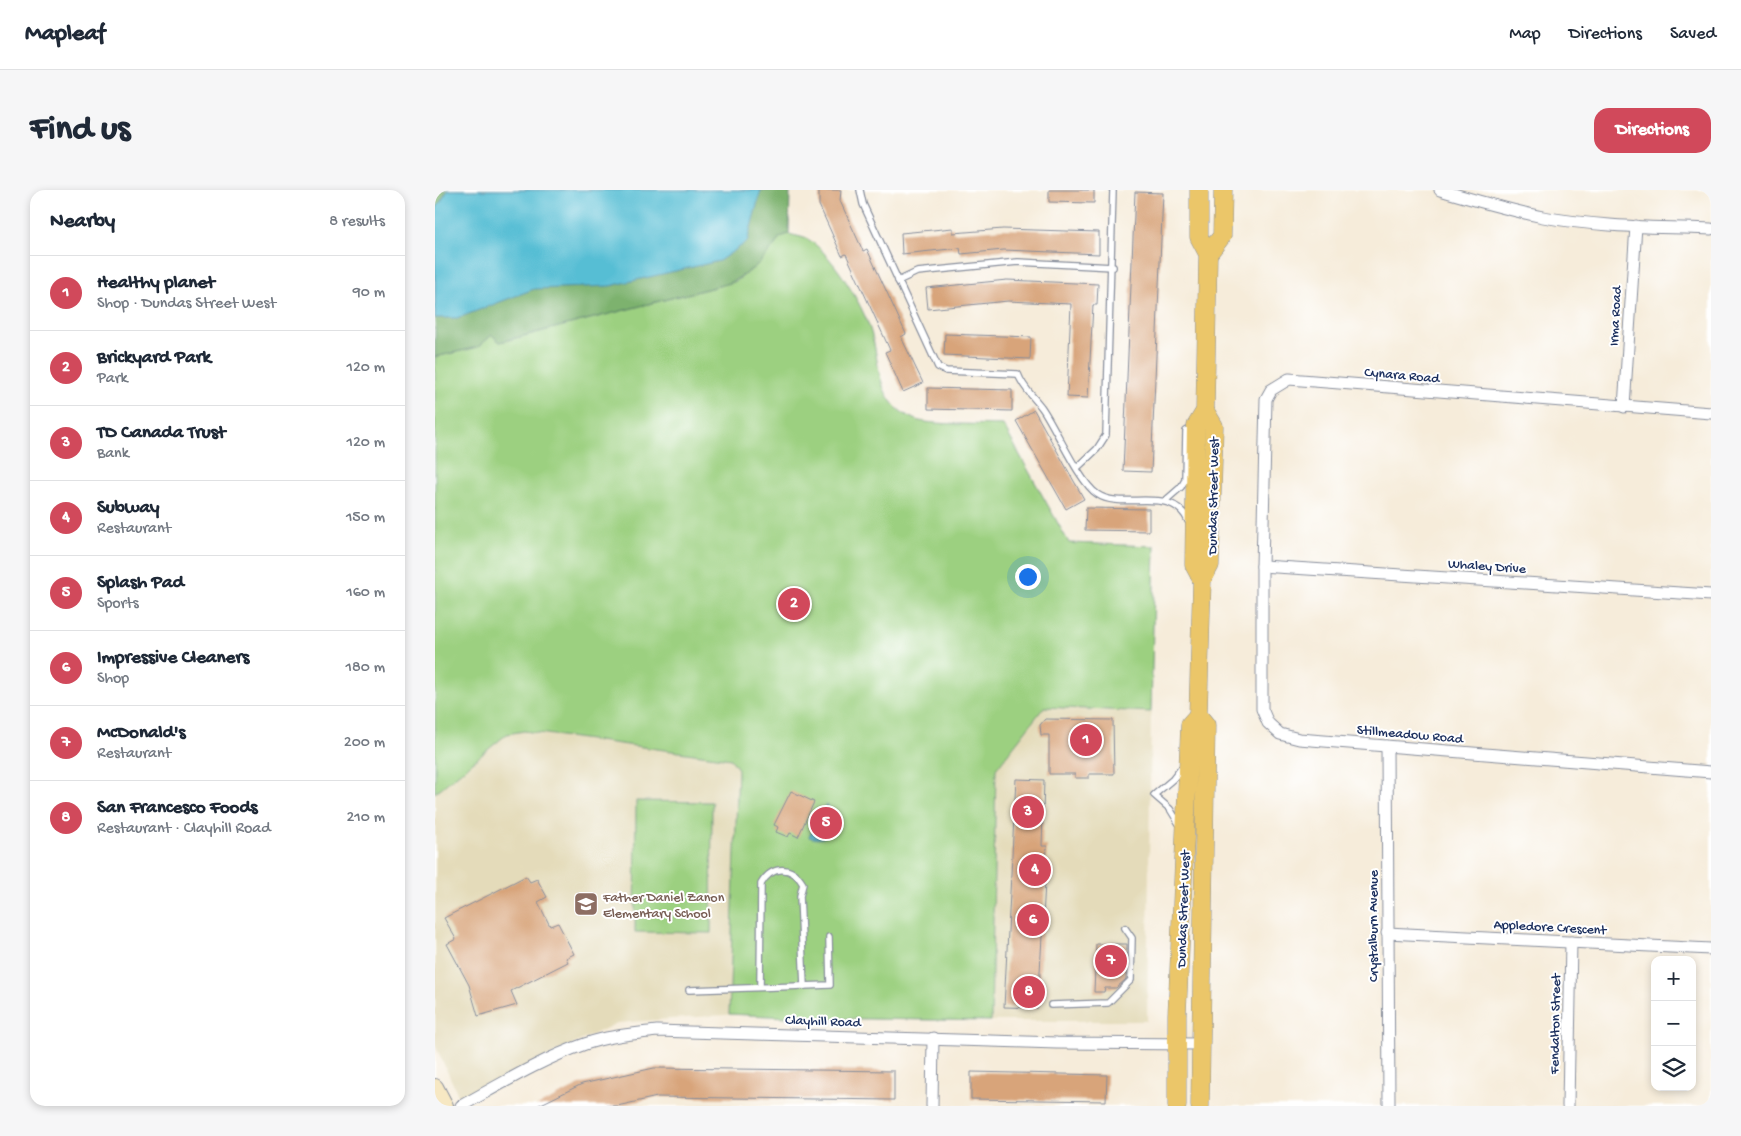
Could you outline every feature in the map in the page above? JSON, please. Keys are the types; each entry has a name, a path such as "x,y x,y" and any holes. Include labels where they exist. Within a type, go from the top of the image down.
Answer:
{"main road":[{"name":"Dundas Street West","path":"1199,190 1199,237 1208,254 1194,536 1194,565 1201,580 1198,715 1206,725 1200,1106"},
{"path":"1208,254 1222,236 1223,190"},
{"name":"Dundas Street West","path":"1201,419 1214,426 1210,565 1201,580"},
{"name":"Dundas Street West","path":"1177,1106 1177,1044 1188,758 1190,724 1198,715"}],"street":[{"path":"1440,190 1478,202 1545,217 1636,226 1711,228"},
{"path":"1478,202 1482,190"},
{"name":"Irma Road","path":"1624,407 1636,226"},
{"name":"Cynara Road","path":"1262,566 1266,399 1271,390 1289,379 1711,413"},
{"name":"Whaley Drive","path":"1262,566 1711,595"},
{"name":"Stillmeadow Road","path":"1262,566 1262,709 1269,723 1280,734 1299,739 1711,772"},
{"name":"Crystalburn Avenue","path":"1387,746 1389,1106"},
{"name":"Appledore Crescent","path":"1387,933 1711,949"},
{"name":"Fendalton Street","path":"1568,1106 1571,942"},
{"name":"Clayhill Road","path":"461,1106 550,1059 585,1044 623,1034 657,1031 1057,1043 1200,1044"},
{"path":"932,1106 933,1038"},
{"path":"435,1087 445,1106"}],"lane":[{"path":"860,190 863,204 938,367 946,371 1018,374 1022,385 1041,407 1084,481 1098,495 1108,498 1165,501 1183,512 1194,536"},
{"path":"1077,468 1097,449 1106,436 1113,267 1113,190"},
{"path":"898,281 917,272 1018,262 1113,267"},
{"path":"1165,501 1181,487 1185,480 1186,431 1201,419"},
{"path":"1185,835 1170,809 1154,795 1173,779 1188,758"},
{"path":"760,987 761,884 765,876 773,870 782,870 796,874 803,884 800,896 804,986"},
{"path":"1051,1005 1108,1003 1131,980 1132,938 1125,928"},
{"path":"689,990 831,985 829,937"}],"shaded area":[{"path":"1044,707 1151,712 1147,1021 991,1021 996,769"},
{"name":"Father Daniel Zanon Elementary School","path":"524,731 731,759 738,769 738,1014 617,1023 460,1099 435,1045 435,793 507,734"}],"green space":[{"path":"435,190 790,190 789,234 780,237 770,252 758,264 746,274 730,283 500,342 492,335 478,347 435,357"},
{"path":"789,234 811,241 829,258 846,281 870,329 881,381 886,393 892,403 902,412 923,422 1003,425 1069,543 1155,546 1151,712 1044,707 996,769 991,1021 808,1018 729,1014 738,769 731,759 524,731 507,734 435,793 435,357 478,347 492,335 500,342 734,282 760,263 780,237"},
{"path":"636,801 712,802 711,933 635,932"}],"water":[{"path":"448,190 761,190 747,242 719,261 610,286 534,289 458,318 435,318 435,211"},
{"path":"826,805 836,817 834,828 824,837 809,837"}],"building":[{"path":"819,190 841,190 840,201 863,251 867,249 906,334 901,337 923,383 903,392 885,352 890,350 846,254 842,256 819,205"},
{"path":"1049,190 1094,190 1094,203 1049,202"},
{"path":"1135,192 1163,193 1151,472 1123,471"},
{"path":"953,228 953,233 1003,229 1099,232 1099,254 1004,250 961,254 960,248 902,254 901,233"},
{"path":"1007,280 1098,284 1097,305 1093,305 1088,398 1067,397 1071,304 1008,301 928,309 926,288"},
{"path":"945,334 1031,337 1030,359 944,355"},
{"path":"928,388 1012,390 1012,411 928,409"},
{"path":"1034,410 1084,499 1066,509 1016,421"},
{"path":"1086,508 1149,509 1149,531 1085,530"},
{"path":"1045,719 1113,720 1114,774 1089,774 1089,778 1075,778 1075,774 1049,774 1049,735 1041,735 1040,725"},
{"path":"1016,779 1044,780 1042,846 1047,846 1038,1008 1004,1007"},
{"path":"791,791 814,802 798,837 790,833 788,837 776,832 778,827 774,825"},
{"path":"526,876 530,882 537,879 547,897 538,902 550,926 558,923 574,954 566,958 568,962 511,991 517,1005 478,1016 469,985 447,944 456,939 444,918"},
{"path":"1096,944 1127,944 1126,979 1116,988 1105,988 1104,992 1094,992"},
{"path":"654,1068 894,1071 894,1100 657,1097 617,1106 537,1106 582,1084"},
{"path":"971,1072 1107,1075 1106,1101 971,1099"}],"place":[{"name":"Brickyard Park","path":"794,604"},
{"name":"Healthy planet","path":"1086,740"},
{"name":"TD Canada Trust","path":"1028,812"},
{"name":"Splash Pad","path":"826,823"},
{"name":"Subway","path":"1035,870"},
{"name":"Father Daniel Zanon Elementary School","path":"586,904"},
{"name":"Impressive Cleaners","path":"1033,920"},
{"name":"McDonald's","path":"1111,961"},
{"name":"San Francesco Foods","path":"1029,992"}]}
